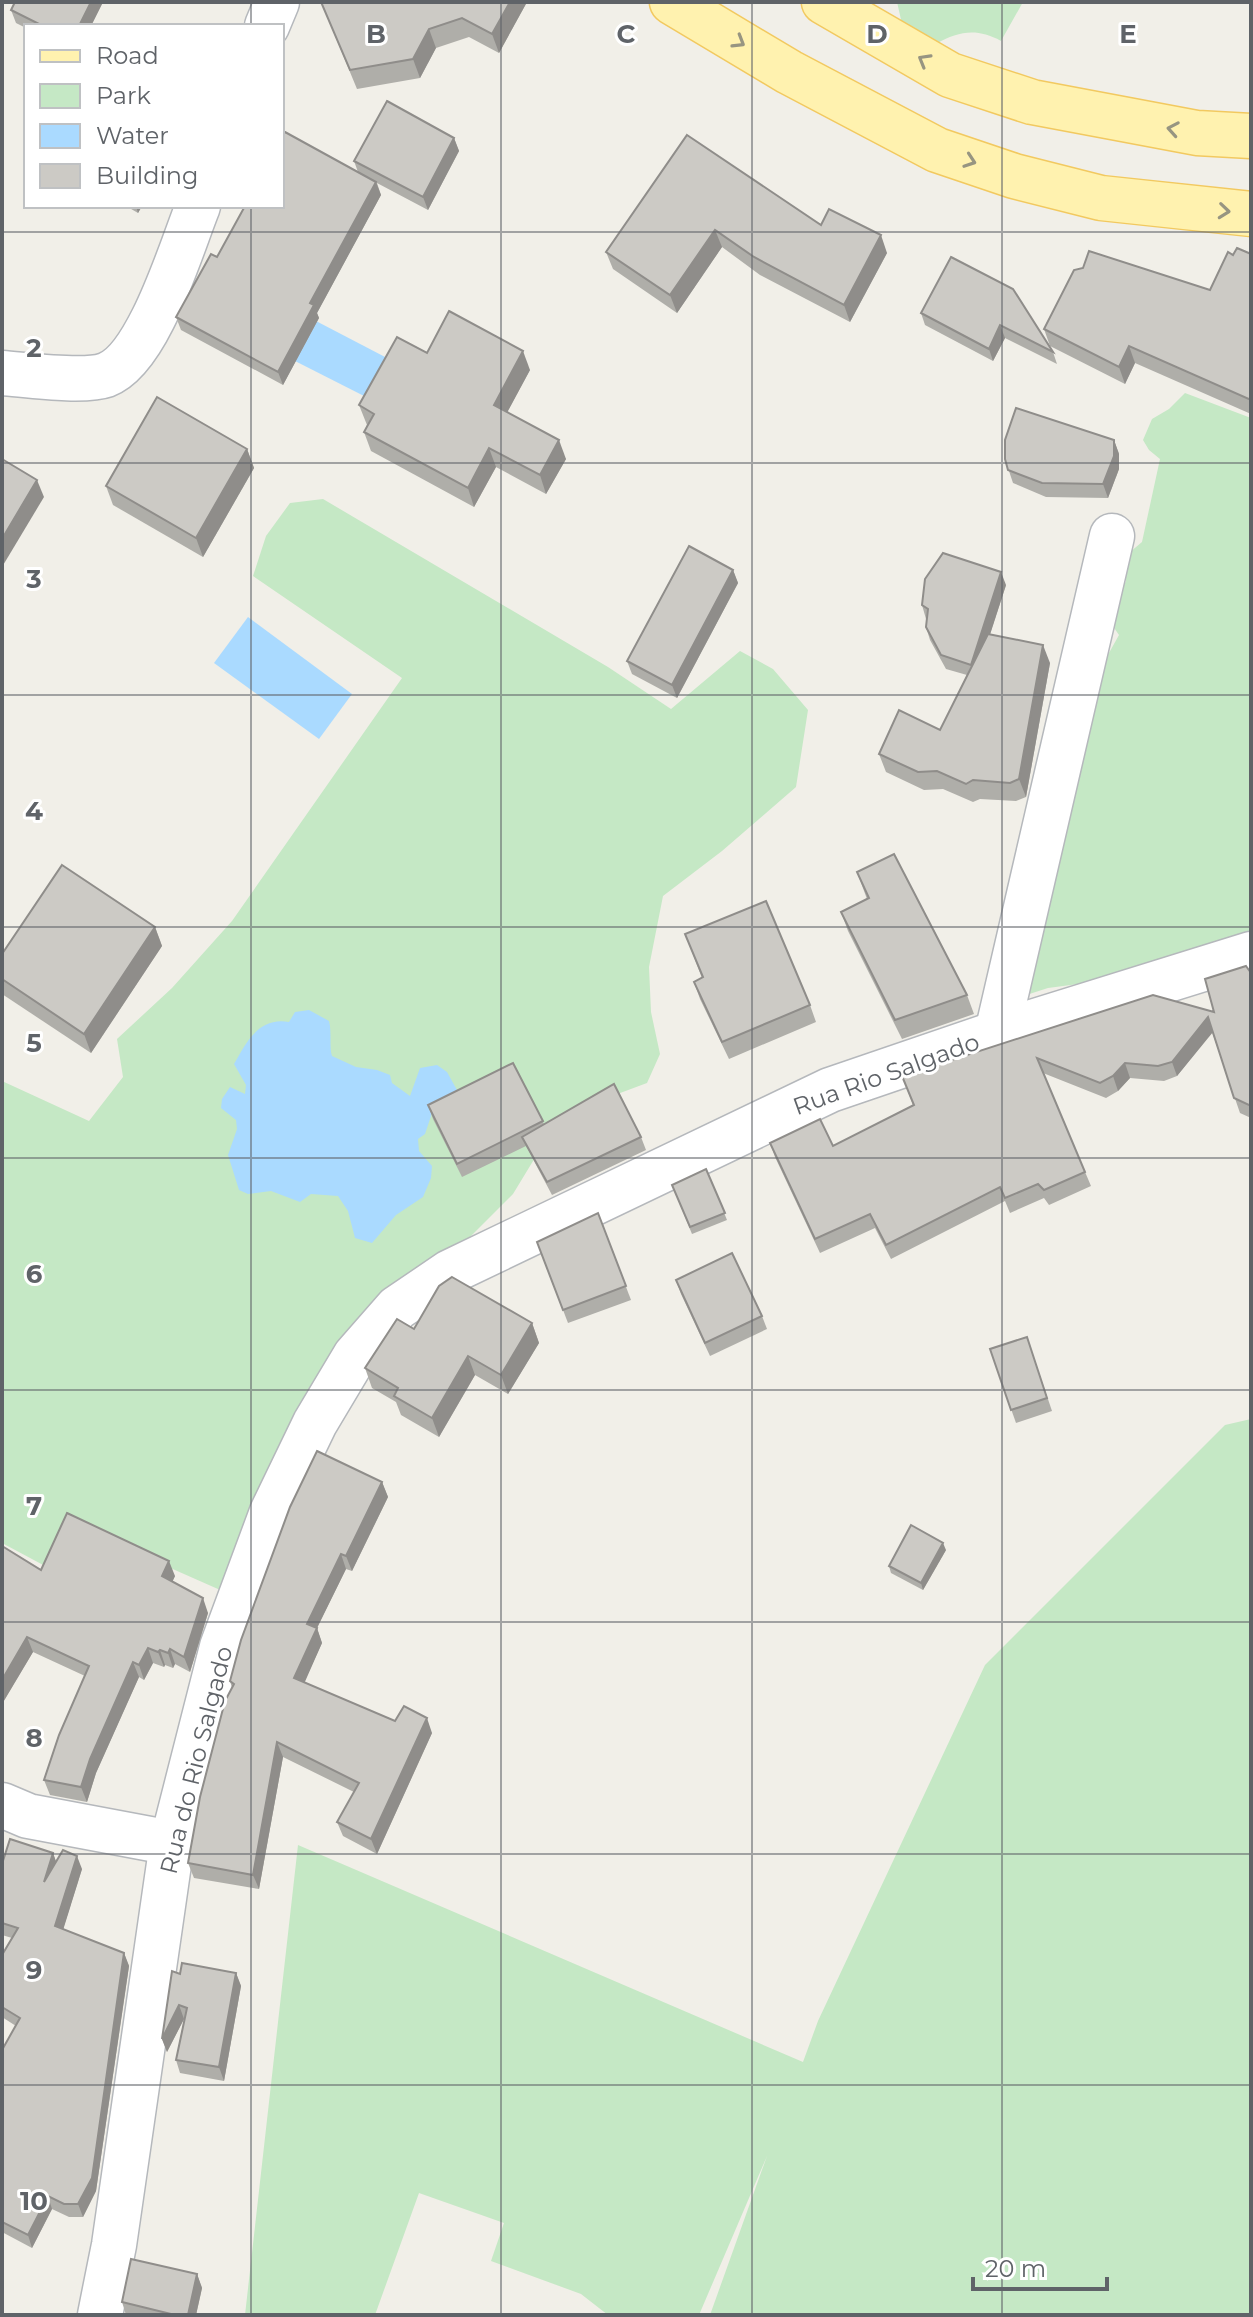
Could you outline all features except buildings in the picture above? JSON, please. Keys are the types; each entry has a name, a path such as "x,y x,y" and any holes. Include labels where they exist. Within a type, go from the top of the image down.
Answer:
{"main road":[{"path":"672,2 789,72 937,150 1014,176 1101,198 1251,214"},
{"path":"824,2 950,75 1032,102 1197,133 1251,136"}],"street":[{"path":"268,24 277,2"},
{"path":"2,373 91,378 108,375 123,362 150,328 197,208"},
{"path":"997,1033 1112,536"},
{"name":"Rua Rio Salgado","path":"450,1272 830,1090 997,1033 1251,954"},
{"name":"Rua do Rio Salgado","path":"100,2315 114,2245 172,1843 222,1647 278,1499 315,1423 355,1356 397,1308 450,1272"},
{"path":"2,1805 28,1816 172,1843"}],"green space":[{"path":"897,2 1023,2 1001,41 984,34 968,33 936,44 902,24"},
{"path":"1185,393 1251,418 1251,937 1093,982 1048,988 1017,998 1085,696 1119,635 1108,619 1126,581 1123,558 1142,542 1160,459 1143,440 1152,419 1169,409"},
{"path":"323,499 608,667 671,709 740,651 773,669 808,710 796,787 722,851 663,896 649,967 651,1012 660,1054 647,1083 561,1115 513,1194 465,1242 429,1272 227,1593 64,1521 45,1566 2,1543 2,1081 89,1121 123,1077 117,1039 172,988 232,921 402,678 253,576 266,536 290,503"},
{"path":"1251,1419 1251,2315 710,2315 767,2156 699,2315 608,2315 581,2294 491,2261 504,2223 419,2193 375,2315 245,2315 298,1845 803,2062 818,2021 985,1665 1225,1425"}],"water":[{"path":"316,321 387,358 366,397 295,361"},
{"path":"248,617 352,694 319,739 214,663"},
{"path":"309,1010 329,1021 332,1056 356,1067 390,1075 392,1083 410,1096 420,1068 437,1065 447,1072 457,1090 433,1110 425,1134 418,1139 419,1151 432,1166 423,1197 396,1215 372,1243 355,1238 348,1211 338,1196 311,1194 300,1202 271,1191 248,1194 239,1190 228,1155 237,1129 236,1120 221,1108 222,1099 230,1087 245,1094 246,1085 234,1064 255,1032 270,1023 289,1022 295,1012"}]}
